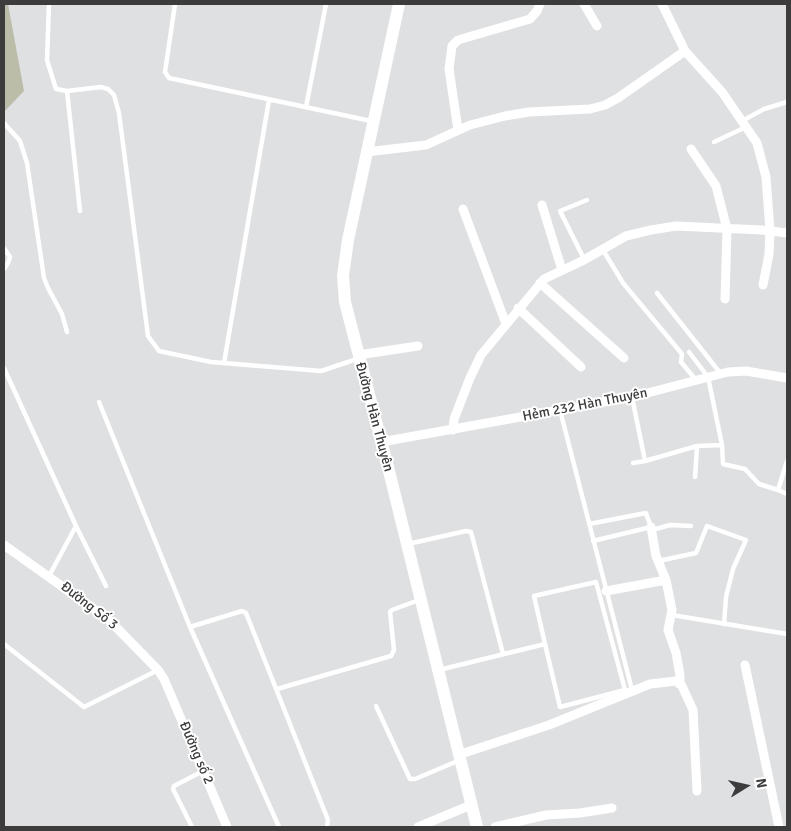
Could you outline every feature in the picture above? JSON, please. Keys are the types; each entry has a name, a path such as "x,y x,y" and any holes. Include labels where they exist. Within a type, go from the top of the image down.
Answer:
{"street":[{"name":"Đường Hàn Thuyên","path":"399,4 348,240 343,276 345,302 407,544 476,827"},
{"path":"584,4 597,26"},
{"path":"662,4 685,51 722,92 757,143 766,177 770,231 769,254 763,285"},
{"path":"458,130 449,69 452,46 458,40 530,19 536,6"},
{"path":"366,152 426,145 470,125 505,116 528,112 590,109 604,105 618,98 685,51"},
{"path":"691,149 716,186 727,229 725,299"},
{"path":"542,205 562,270"},
{"path":"463,209 506,324"},
{"path":"453,430 454,419 482,355 518,308 544,279 626,236 676,226 770,231 787,234"},
{"path":"540,282 624,358"},
{"path":"518,308 581,367"},
{"path":"358,357 418,346"},
{"name":"Hẻm 232 Hàn Thuyên","path":"381,442 632,397 708,377 746,370 787,378"},
{"path":"651,529 658,561 666,580 672,615 668,624 668,630 676,652 680,683 693,710 697,791"},
{"name":"Đường Số 3","path":"4,545 109,620 158,670 164,679"},
{"path":"606,591 666,580"},
{"path":"745,665 779,827"},
{"name":"Đường số 2","path":"164,679 228,827"},
{"path":"459,758 549,726 632,690 659,682 676,681 680,683"},
{"path":"418,827 470,805"},
{"path":"496,827 546,815 580,813 612,808"}],"lane":[{"path":"49,4 47,60 56,89 67,91 101,87 108,89 114,95 119,113 148,336 160,351 211,362 321,371 358,357"},
{"path":"175,4 165,72 168,78 373,121"},
{"path":"306,107 326,4"},
{"path":"67,91 80,211"},
{"path":"224,363 269,100"},
{"path":"714,142 744,124 764,109 787,102"},
{"path":"4,123 20,141 27,163 44,278 62,314 67,332"},
{"path":"584,259 560,211 587,200"},
{"path":"4,248 10,257 4,269"},
{"path":"602,249 623,283 682,354 681,362 696,380"},
{"path":"657,293 721,374"},
{"path":"689,352 708,377 722,445 723,464 745,468 759,484 787,494"},
{"path":"4,368 76,526 106,586"},
{"path":"632,397 645,461"},
{"path":"99,402 190,626 279,827"},
{"path":"560,410 632,690"},
{"path":"634,464 697,446 722,445"},
{"path":"695,477 697,446"},
{"path":"778,490 787,461"},
{"path":"589,524 646,513 651,529"},
{"path":"593,541 670,525 691,526"},
{"path":"49,576 76,526"},
{"path":"658,561 696,553 707,526 746,540 733,569 726,597 724,624"},
{"path":"407,544 466,531 471,532 503,654"},
{"path":"596,582 625,690 560,707 546,644 534,596 596,582"},
{"path":"277,689 391,656 394,650 390,612 420,599"},
{"path":"190,626 244,611 249,619 328,820 327,827"},
{"path":"672,615 787,634"},
{"path":"4,644 84,707 158,670"},
{"path":"438,671 546,644"},
{"path":"376,706 410,779 415,779 459,758"},
{"path":"192,827 173,789 174,786 203,771"}],"green space":[{"path":"4,4 8,4 24,91 4,112"}]}
